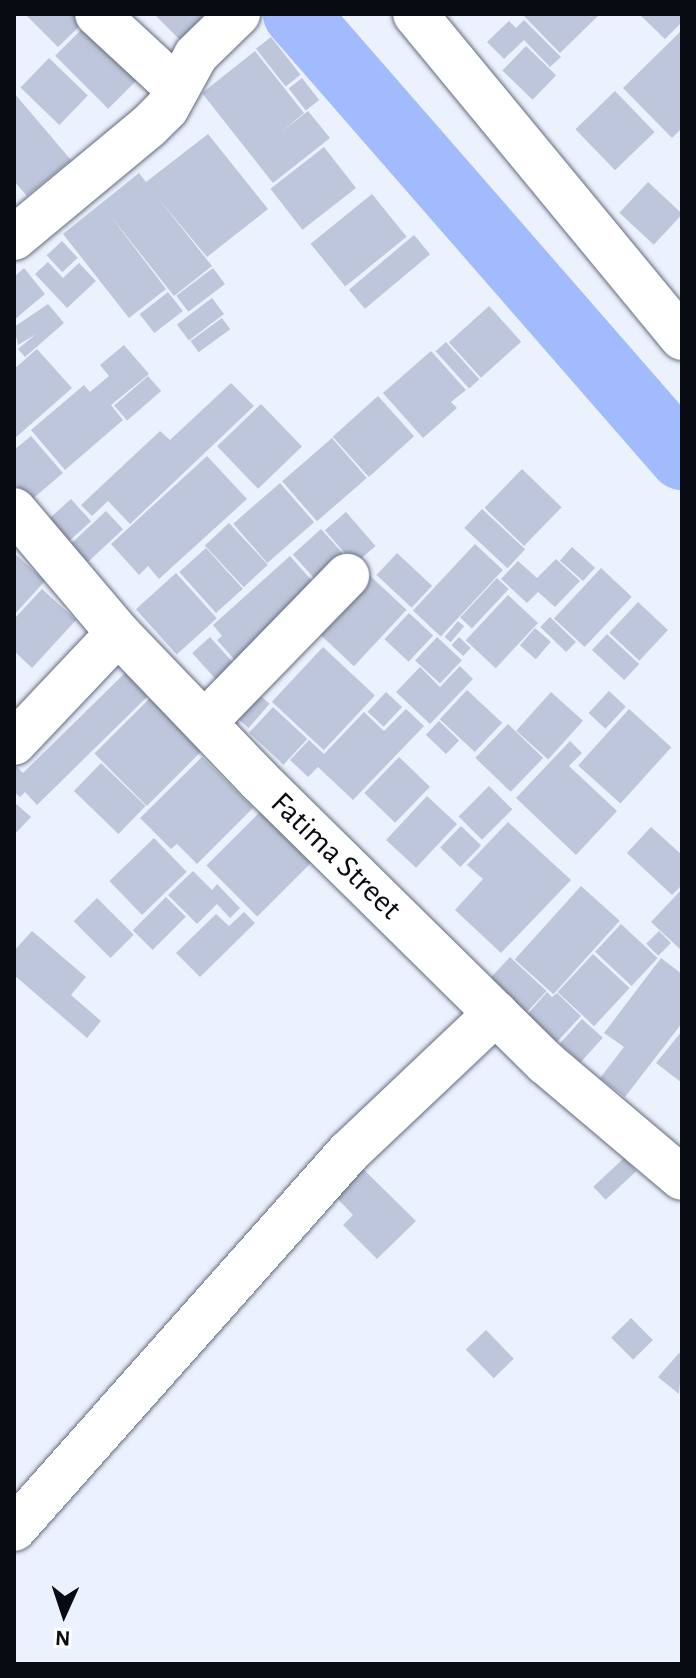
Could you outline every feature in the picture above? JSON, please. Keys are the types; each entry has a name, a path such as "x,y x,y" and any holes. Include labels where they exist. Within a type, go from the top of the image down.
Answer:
{"street":[{"path":"97,14 177,88"},
{"path":"14,238 116,156 167,108 196,55 238,14"},
{"path":"415,14 682,338"},
{"name":"Fatima Street","path":"14,510 118,633 205,722 496,1013 682,1178"},
{"path":"205,722 347,576"},
{"path":"14,743 118,633"},
{"path":"14,1529 349,1152 496,1013"}],"building":[{"path":"25,14 86,14 89,17 58,47"},
{"path":"154,14 209,14 181,41"},
{"path":"522,14 600,14 560,53"},
{"path":"639,14 682,14 682,22 665,39"},
{"path":"524,20 561,57 550,67 524,40 504,59 487,42 509,21 516,28"},
{"path":"87,24 140,77 108,109 55,56"},
{"path":"682,30 682,128 672,138 623,88"},
{"path":"271,37 301,75 286,87 256,49"},
{"path":"526,46 556,75 533,100 502,70"},
{"path":"255,51 304,113 280,133 308,111 330,138 273,183 202,93"},
{"path":"49,58 88,96 59,125 21,87"},
{"path":"302,78 319,100 306,111 289,88"},
{"path":"615,91 655,132 615,170 575,129"},
{"path":"14,93 71,160 27,196 14,181"},
{"path":"208,134 268,209 207,257 158,198 212,266 174,296 109,214 166,289 129,318 63,234 139,173 146,182"},
{"path":"324,147 356,188 302,230 270,189"},
{"path":"648,182 682,214 654,245 619,213"},
{"path":"372,194 407,237 345,286 311,244"},
{"path":"414,235 430,254 365,309 349,290"},
{"path":"62,241 78,258 62,272 47,255"},
{"path":"48,262 63,278 79,263 96,281 67,308 35,274"},
{"path":"24,268 45,294 14,320 14,277"},
{"path":"213,268 225,284 188,312 176,296"},
{"path":"168,292 183,311 154,333 140,314"},
{"path":"212,298 224,314 189,340 177,324"},
{"path":"48,304 64,323 25,357 18,349 36,334 18,345 14,327"},
{"path":"489,306 521,342 481,378 449,342"},
{"path":"222,318 230,329 199,352 190,341"},
{"path":"446,342 479,379 469,389 436,351"},
{"path":"124,345 149,374 111,405 123,420 65,470 31,430 84,385 90,392 109,376 100,365"},
{"path":"37,349 72,388 14,439 14,369"},
{"path":"431,351 466,390 451,402 457,408 423,438 383,393"},
{"path":"148,376 161,391 127,421 114,406"},
{"path":"231,383 254,406 130,524 108,501 92,516 81,505 160,431 170,440"},
{"path":"378,396 414,436 369,477 333,437"},
{"path":"261,404 302,446 258,489 217,446"},
{"path":"31,436 63,473 30,501 14,482 14,450"},
{"path":"332,438 367,478 317,521 282,481"},
{"path":"207,456 247,499 159,579 148,566 139,575 111,544"},
{"path":"522,469 562,507 524,546 484,508"},
{"path":"280,483 314,522 267,563 233,524"},
{"path":"71,499 91,521 68,542 48,520"},
{"path":"482,509 525,549 507,568 464,528"},
{"path":"106,511 123,529 88,562 71,544"},
{"path":"346,512 376,546 354,564 325,530"},
{"path":"229,523 268,565 244,587 205,546"},
{"path":"321,529 352,563 324,589 293,554"},
{"path":"475,544 503,570 441,636 413,611"},
{"path":"572,547 595,568 583,581 560,560"},
{"path":"206,548 243,589 216,613 179,572"},
{"path":"14,553 45,581 14,615"},
{"path":"397,553 432,586 412,608 377,575"},
{"path":"290,556 321,591 242,668 217,640 222,636 213,625"},
{"path":"556,559 580,581 555,607 538,592 527,603 501,579 518,561 537,578"},
{"path":"601,568 632,597 585,647 554,618"},
{"path":"176,573 217,618 177,654 136,609"},
{"path":"367,573 406,610 354,666 314,629"},
{"path":"497,578 509,589 472,628 460,617"},
{"path":"42,589 76,620 32,668 14,651 14,619"},
{"path":"508,595 538,623 496,668 466,640"},
{"path":"638,602 668,630 639,661 609,633"},
{"path":"409,613 433,636 409,662 384,639"},
{"path":"550,617 576,642 566,652 540,627"},
{"path":"458,621 464,626 451,642 445,637"},
{"path":"535,628 551,642 536,659 520,645"},
{"path":"607,634 639,664 624,680 592,650"},
{"path":"210,637 240,670 222,687 192,653"},
{"path":"437,637 462,660 440,684 415,660"},
{"path":"459,637 471,648 463,656 451,645"},
{"path":"323,647 375,695 324,750 272,702"},
{"path":"460,666 473,679 430,724 396,692 420,667 440,687"},
{"path":"126,672 149,695 37,805 25,792 20,797 14,792 14,764 23,773"},
{"path":"467,690 502,723 475,752 440,719"},
{"path":"609,691 626,707 605,729 589,713"},
{"path":"256,692 270,704 249,728 235,716"},
{"path":"386,692 402,707 384,727 368,712"},
{"path":"551,692 583,721 548,759 516,731"},
{"path":"151,697 203,749 147,806 94,754"},
{"path":"273,707 307,739 284,765 249,733"},
{"path":"406,709 424,726 353,800 318,767 308,777 290,760 309,740 324,754 364,712 384,731"},
{"path":"629,709 671,747 621,804 578,765"},
{"path":"439,721 459,740 446,754 426,735"},
{"path":"508,724 543,758 511,792 475,758"},
{"path":"570,741 582,753 569,766 617,811 576,855 516,798"},
{"path":"202,757 253,808 197,864 177,844 171,849 140,818"},
{"path":"399,757 430,787 395,823 364,793"},
{"path":"101,763 146,806 119,834 74,791"},
{"path":"489,786 512,809 482,840 459,816"},
{"path":"427,796 457,824 416,868 386,840"},
{"path":"14,802 31,817 14,835"},
{"path":"263,809 314,860 257,916 206,866"},
{"path":"508,822 571,880 501,953 455,910 483,879 467,865"},
{"path":"461,826 481,845 460,867 440,848"},
{"path":"651,827 682,855 682,885 672,895 627,853"},
{"path":"154,838 187,872 142,915 109,881"},
{"path":"193,871 212,890 217,884 240,908 230,918 217,904 197,924 168,895"},
{"path":"581,886 620,921 553,994 515,960"},
{"path":"682,889 682,951 651,922"},
{"path":"166,897 186,917 153,950 133,930"},
{"path":"97,898 134,935 110,958 74,921"},
{"path":"244,912 255,923 200,977 176,953 216,914 229,926"},
{"path":"621,924 658,958 632,986 595,952"},
{"path":"32,931 86,977 71,995 101,1021 87,1038 14,975 14,951"},
{"path":"659,931 671,943 658,956 646,944"},
{"path":"593,954 630,988 594,1026 558,992"},
{"path":"510,957 547,991 523,1017 486,983"},
{"path":"661,958 682,974 682,1023 625,1097 600,1078 624,1047 604,1033"},
{"path":"547,992 552,997 557,993 581,1016 556,1043 526,1016"},
{"path":"582,1019 603,1038 581,1062 560,1044"},
{"path":"682,1031 682,1083 656,1063"},
{"path":"624,1158 636,1171 606,1200 593,1187"},
{"path":"362,1168 416,1221 377,1259 343,1225 353,1215 335,1196"},
{"path":"631,1318 653,1340 633,1360 611,1338"},
{"path":"486,1330 514,1359 494,1378 466,1349"},
{"path":"679,1353 682,1355 679,1394 658,1377"}],"waterway":[{"path":"296,14 682,457"}]}
